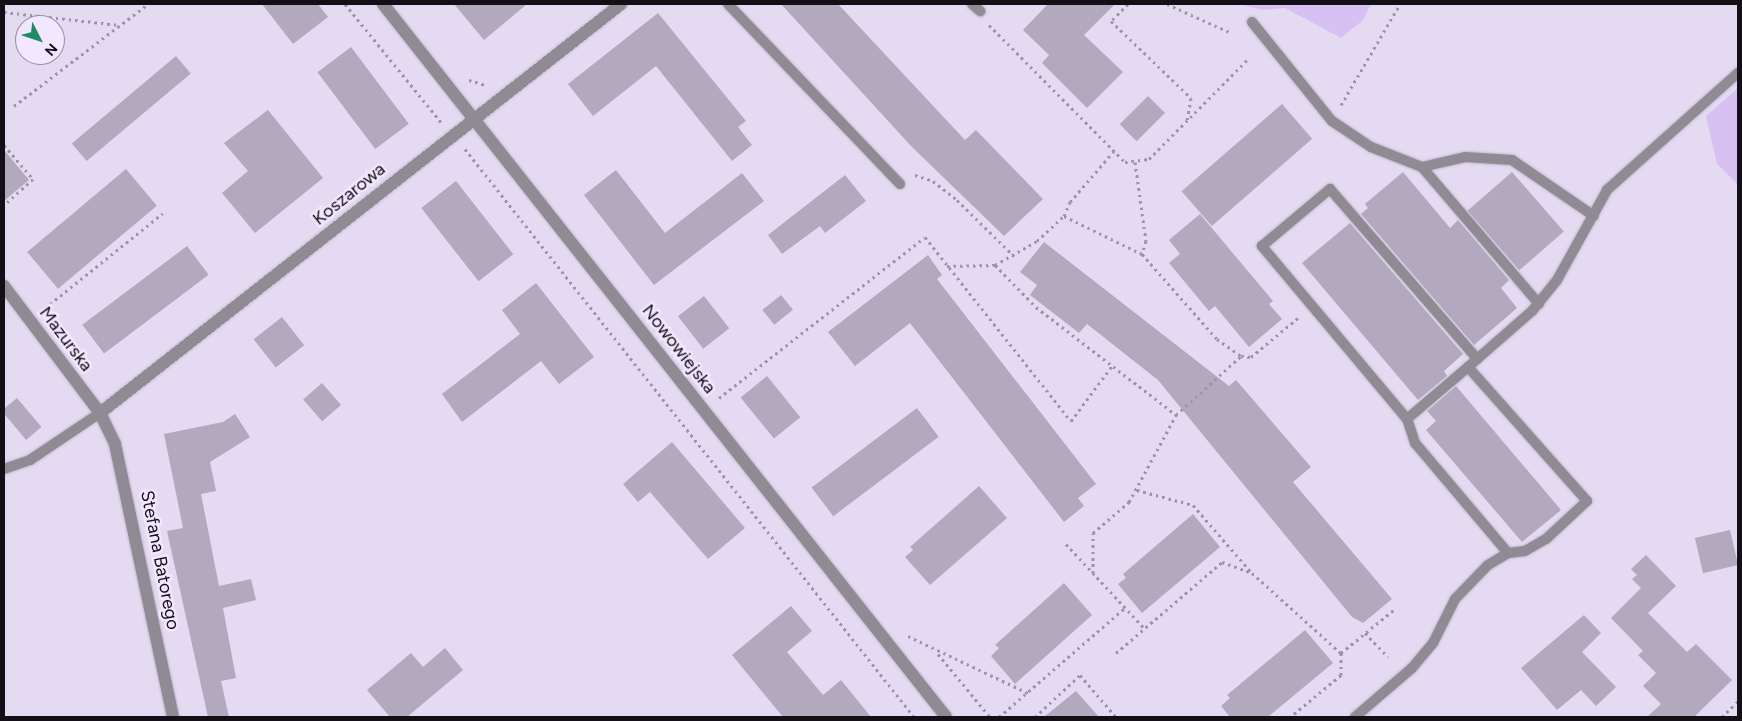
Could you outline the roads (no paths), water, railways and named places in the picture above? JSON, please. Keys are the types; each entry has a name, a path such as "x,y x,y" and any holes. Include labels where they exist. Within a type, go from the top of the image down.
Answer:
{"street":[{"name":"Nowowiejska","path":"383,4 946,717"},
{"name":"Koszarowa","path":"100,413 473,116 621,4"},
{"name":"Mazurska","path":"4,286 100,413"},
{"name":"Stefana Batorego","path":"100,413 116,444 127,484 174,717"}],"lane":[{"path":"728,4 900,184"},
{"path":"972,4 980,11"},
{"path":"1252,22 1332,121 1371,147 1422,167 1539,304"},
{"path":"1408,419 1539,304 1594,216 1607,190 1738,73"},
{"path":"1422,167 1465,157 1512,160 1594,216"},
{"path":"1477,359 1330,189 1262,246 1408,419 1415,443 1508,553"},
{"path":"1355,717 1412,668 1433,643 1455,599 1488,564 1508,553 1525,551 1546,539 1587,501 1468,367"},
{"path":"4,469 38,455 100,413"}]}
